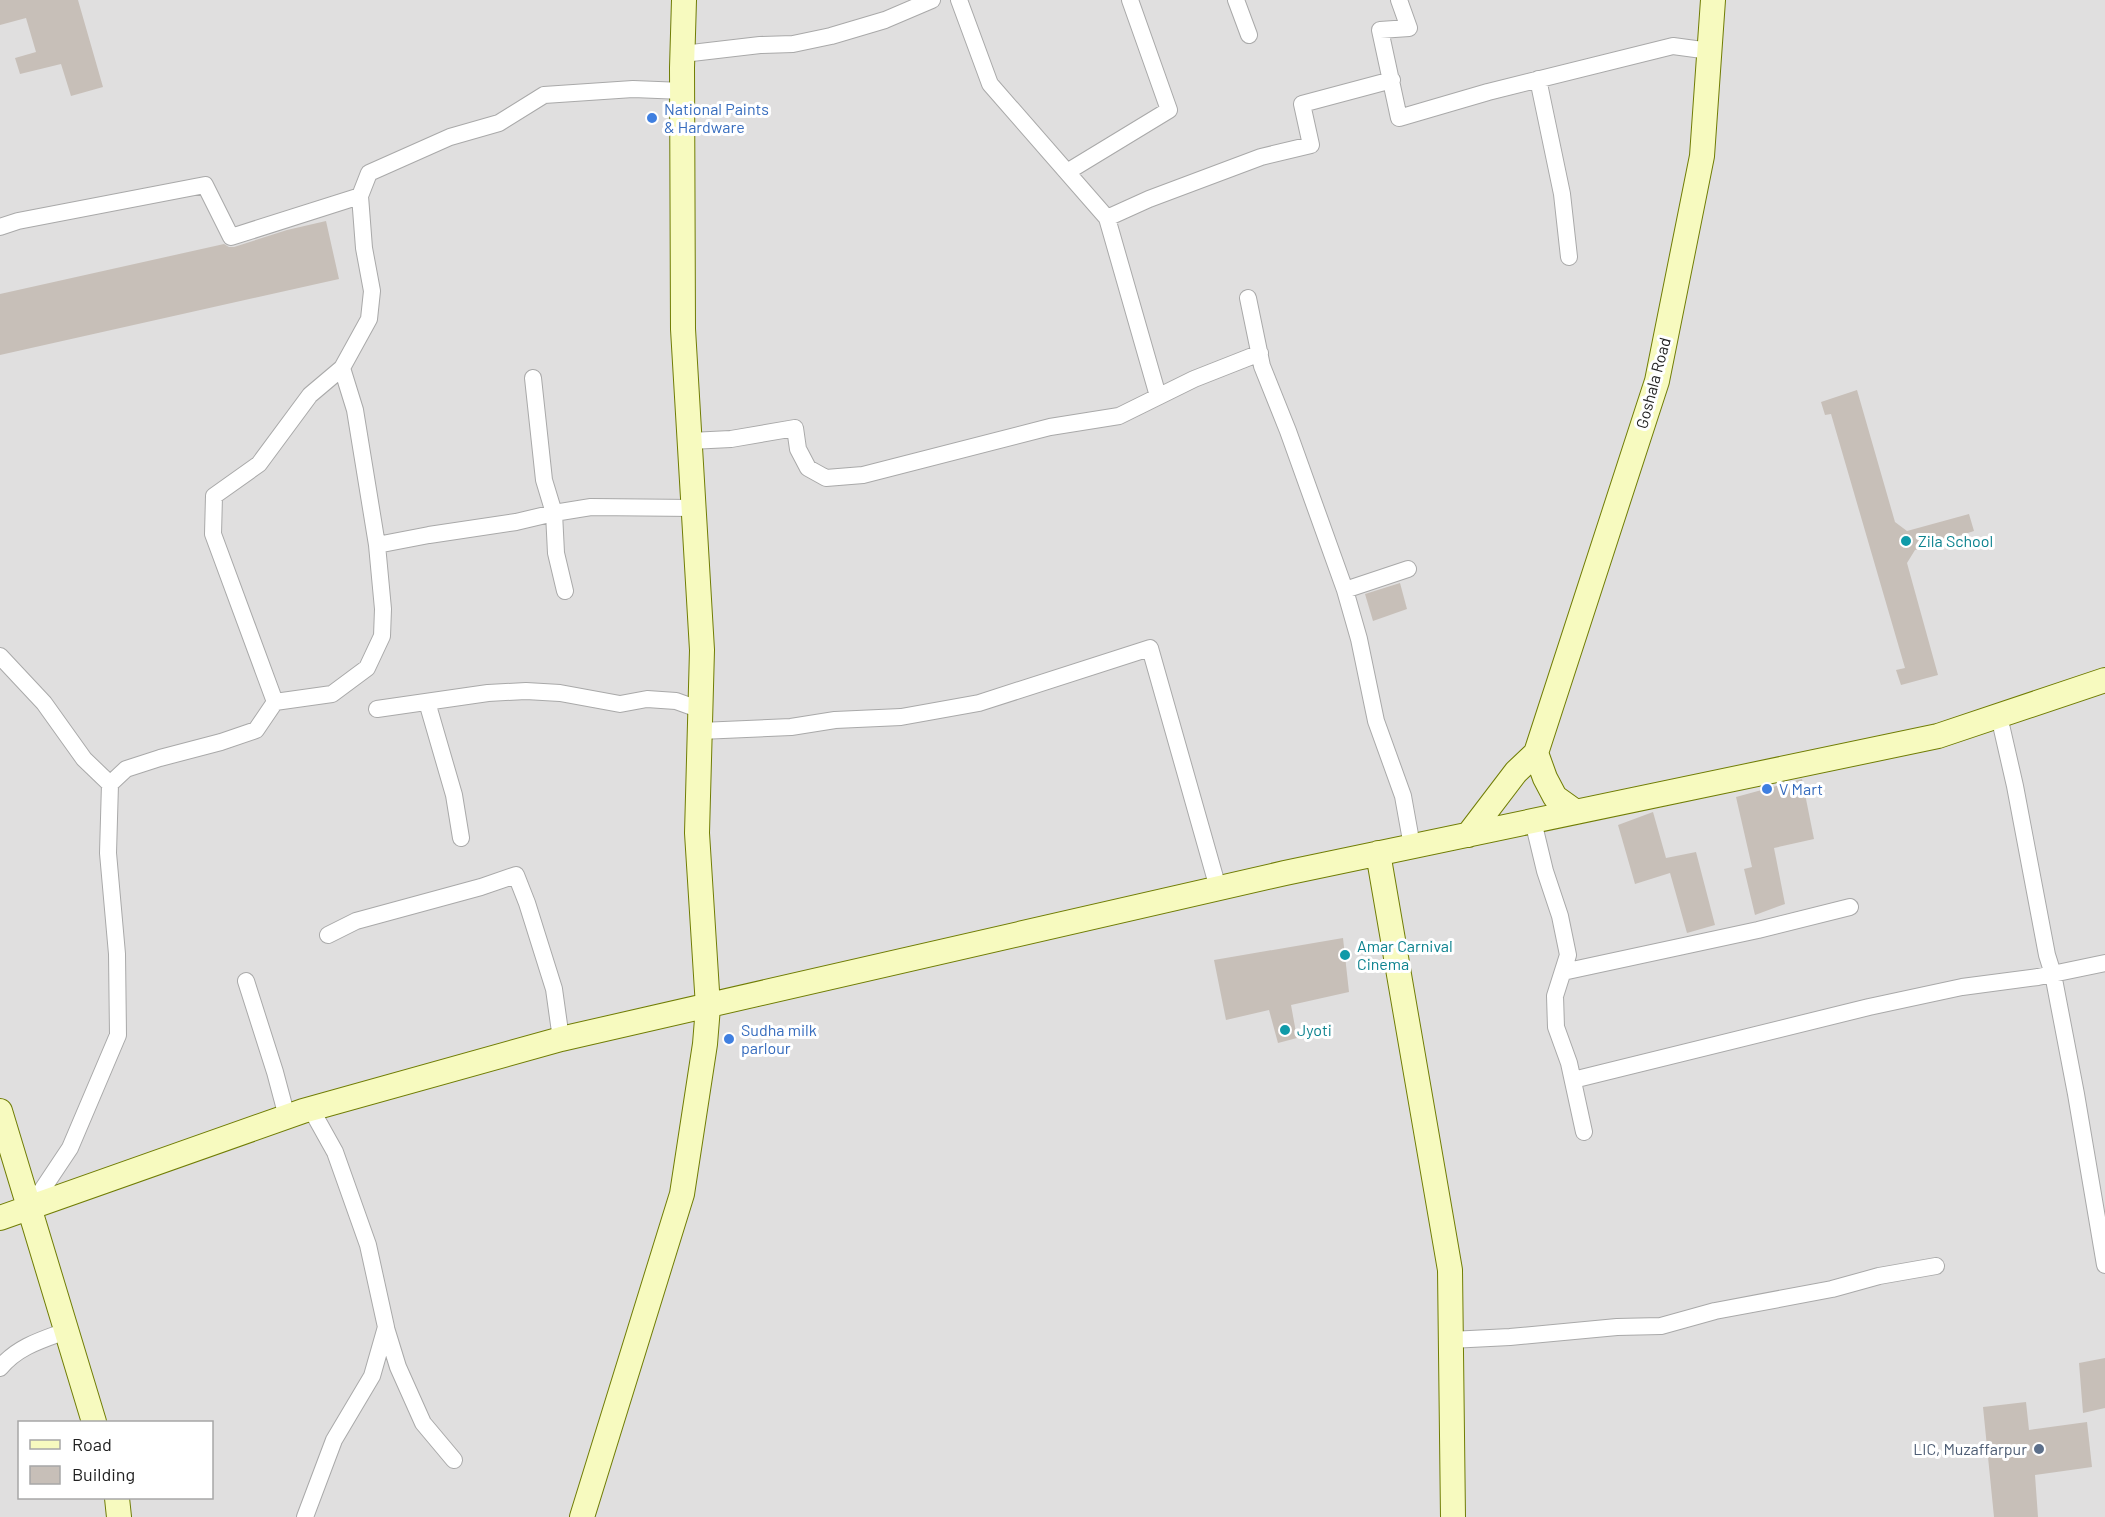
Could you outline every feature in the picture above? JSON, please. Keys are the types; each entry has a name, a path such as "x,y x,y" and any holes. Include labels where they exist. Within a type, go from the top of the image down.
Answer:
{"main road":[{"path":"582,1517 682,1194 705,1044 708,1007 697,833 702,650 683,329 684,0"},
{"name":"Goshala Road","path":"1536,753 1657,381 1702,156 1713,0"},
{"path":"0,1218 311,1109 561,1039 1218,888 1938,736 2105,680"},
{"path":"1468,834 1516,772 1536,753 1545,778 1556,797 1576,812"},
{"path":"1378,853 1450,1270 1453,1517"},
{"path":"0,1111 94,1421"},
{"path":"117,1499 119,1517"}],"street":[{"path":"683,54 760,45 793,44 831,36 885,20 932,0"},
{"path":"959,0 990,84 1107,218 1158,396"},
{"path":"1067,172 1169,110 1130,0"},
{"path":"1236,0 1249,35"},
{"path":"1399,0 1410,28 1380,30 1400,118 1538,79 1673,46 1710,51"},
{"path":"1538,79 1562,194 1569,257"},
{"path":"1107,218 1149,199 1261,158 1311,145 1302,104 1392,80"},
{"path":"275,702 264,666 213,534 214,496 259,464 310,395 342,368 369,319 372,291 364,248 360,196 369,173 450,137 499,123 544,95 633,89 682,91"},
{"path":"0,227 18,221 205,185 231,237 360,196"},
{"path":"1248,298 1262,366 1345,590 1359,639 1376,721 1403,796 1412,846"},
{"path":"690,441 731,439 795,428 798,449 808,468 826,478 863,475 1050,427 1119,416 1194,379 1260,353"},
{"path":"30,1208 70,1148 118,1035 117,954 108,853 110,784 126,768 256,730 275,702 332,694 367,668 382,636 383,609 377,545 355,410 342,368"},
{"path":"533,378 544,480 554,513 556,553 565,591"},
{"path":"377,545 591,507 694,508"},
{"path":"1345,590 1408,569"},
{"path":"377,709 488,693 526,691 560,693 620,704 647,699 676,701 700,720 791,727 835,720 902,717 979,703 1150,648 1218,888"},
{"path":"0,656 44,703 84,759 110,784"},
{"path":"427,702 454,795 460,838"},
{"path":"1999,716 2015,786 2047,955 2054,974 2105,1265"},
{"path":"1533,821 1545,871 1560,916 1568,955 1555,996 1557,1027 1573,1080 1584,1132"},
{"path":"328,935 356,921 481,887 516,875 554,989 561,1039"},
{"path":"1563,972 1758,930 1850,907"},
{"path":"1573,1080 1869,1007 1962,987 2054,974 2105,963"},
{"path":"246,981 287,1117"},
{"path":"311,1109 335,1152 368,1245 386,1327 398,1367 423,1423 454,1460"},
{"path":"1450,1340 1617,1327 1661,1326 1715,1311 1821,1291 1879,1275 1936,1266"},
{"path":"305,1517 334,1440 372,1376 386,1327"},
{"path":"0,1368 7,1359 25,1346 66,1331"}],"shaded area":[{"path":"0,0 2105,0 2105,1517 0,1517"}],"building":[{"path":"0,0 78,0 103,87 71,96 61,64 20,74 15,58 36,52 26,18 0,25"},
{"path":"326,221 339,279 0,355 0,294 224,244 234,247 287,230"},
{"name":"Zila School","path":"1857,390 1895,522 1907,531 1969,514 1974,531 1915,550 1907,563 1938,675 1901,685 1896,670 1905,668 1831,414 1825,415 1821,402"},
{"path":"1400,583 1407,609 1373,621 1365,594"},
{"path":"1802,779 1814,839 1774,848 1785,904 1755,915 1744,869 1752,867 1736,797"},
{"path":"1653,812 1666,858 1696,852 1715,925 1687,933 1670,873 1635,884 1618,825"},
{"path":"1343,938 1349,992 1291,1005 1297,1038 1278,1043 1269,1010 1226,1020 1214,960"},
{"path":"2105,1358 2105,1408 2083,1413 2079,1363"},
{"name":"LIC, Muzaffarpur","path":"2026,1402 2029,1430 2087,1422 2092,1467 2035,1475 2038,1517 1994,1517 1983,1407"}],"place":[{"name":"National Paints & Hardware","path":"652,118"},
{"name":"Zila School","path":"1906,541"},
{"name":"V Mart","path":"1767,789"},
{"name":"Amar Carnival Cinema","path":"1345,955"},
{"name":"Jyoti","path":"1285,1030"},
{"name":"Sudha milk parlour","path":"729,1039"},
{"name":"LIC, Muzaffarpur","path":"2039,1449"}]}
